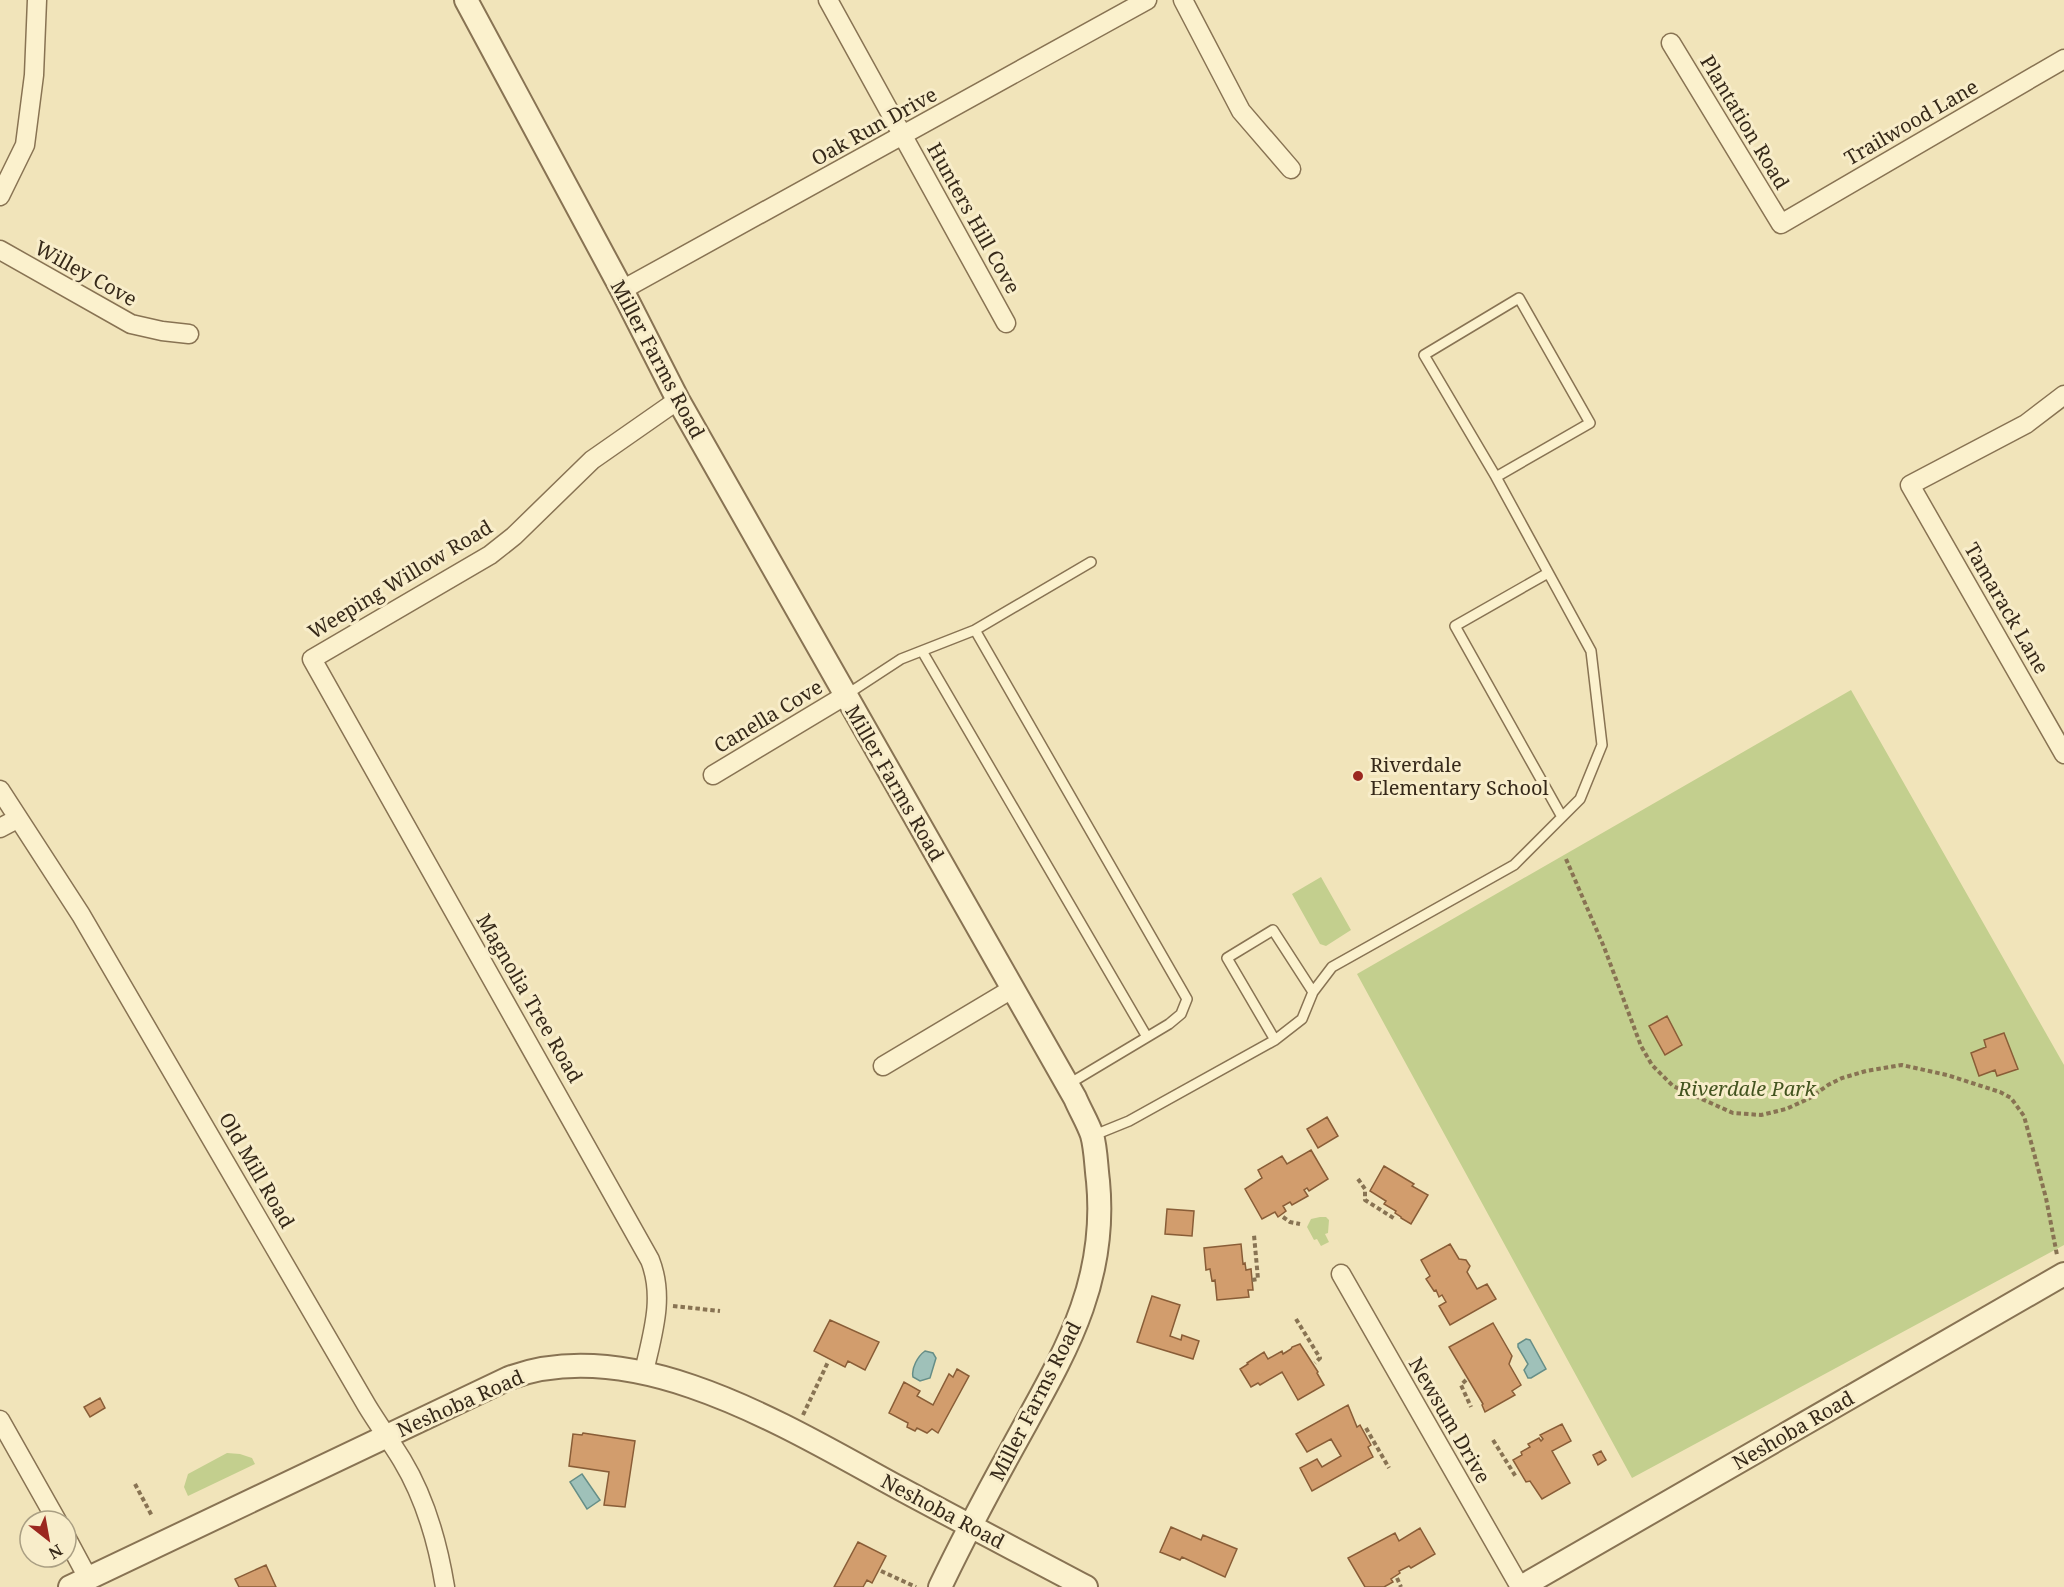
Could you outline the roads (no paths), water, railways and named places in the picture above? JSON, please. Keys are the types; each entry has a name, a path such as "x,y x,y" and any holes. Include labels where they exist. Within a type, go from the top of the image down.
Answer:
{"street":[{"path":"0,196 25,145 34,75 37,0"},
{"name":"Miller Farms Road","path":"466,0 622,290 678,400 1067,1085 1092,1136 1099,1192 1099,1235 1089,1291 1054,1373 970,1526 940,1587"},
{"name":"Hunters Hill Cove","path":"828,0 1006,323"},
{"name":"Oak Run Drive","path":"622,290 1147,0"},
{"path":"1183,0 1241,111 1291,169"},
{"name":"Plantation Road","path":"1671,43 1781,224"},
{"name":"Trailwood Lane","path":"1781,224 2064,59"},
{"name":"Willey Cove","path":"0,250 131,324 189,334"},
{"name":"Tamarack Lane","path":"2064,395 2026,424 1910,485 2064,754"},
{"name":"Weeping Willow Road","path":"312,659 490,555 514,536 592,460 678,400"},
{"name":"Magnolia Tree Road","path":"312,659 650,1260 658,1287 658,1305 644,1372"},
{"name":"Canella Cove","path":"713,775 846,695"},
{"name":"Old Mill Road","path":"0,790 81,915 367,1406 404,1462 426,1511 435,1539 445,1587"},
{"path":"0,828 17,819"},
{"path":"883,1066 1012,989"},
{"name":"Neshoba Road","path":"1521,1587 2061,1266"},
{"name":"Newsum Drive","path":"1341,1274 1521,1587"},
{"name":"Neshoba Road","path":"79,1583 386,1436 528,1371 568,1366 618,1368 644,1372 692,1385 753,1412 844,1458 1086,1587"},
{"path":"0,1420 50,1509"}],"lane":[{"path":"1092,1136 1129,1121 1275,1040 1302,1019 1313,992 1332,967 1514,865 1580,799 1602,745 1590,651 1496,477 1424,355 1519,298 1590,423 1496,477"},
{"path":"846,695 901,659 975,630 1091,562"},
{"path":"1548,573 1455,626 1562,817"},
{"path":"975,630 1187,999 1181,1014 1169,1024 1067,1085"},
{"path":"922,651 1147,1037"},
{"path":"1275,1040 1227,958 1273,930 1313,992"}],"water":[{"path":"1526,1339 1530,1340 1546,1369 1531,1378 1528,1378 1524,1370 1528,1364 1518,1347 1518,1344"},
{"path":"925,1351 933,1353 936,1358 930,1378 920,1381 913,1377 913,1370"},
{"path":"582,1474 600,1500 587,1509 570,1482"}],"place":[{"name":"Riverdale Elementary School","path":"1358,776"}],"park label":[{"name":"Riverdale Park","path":"1747,1088"}]}
